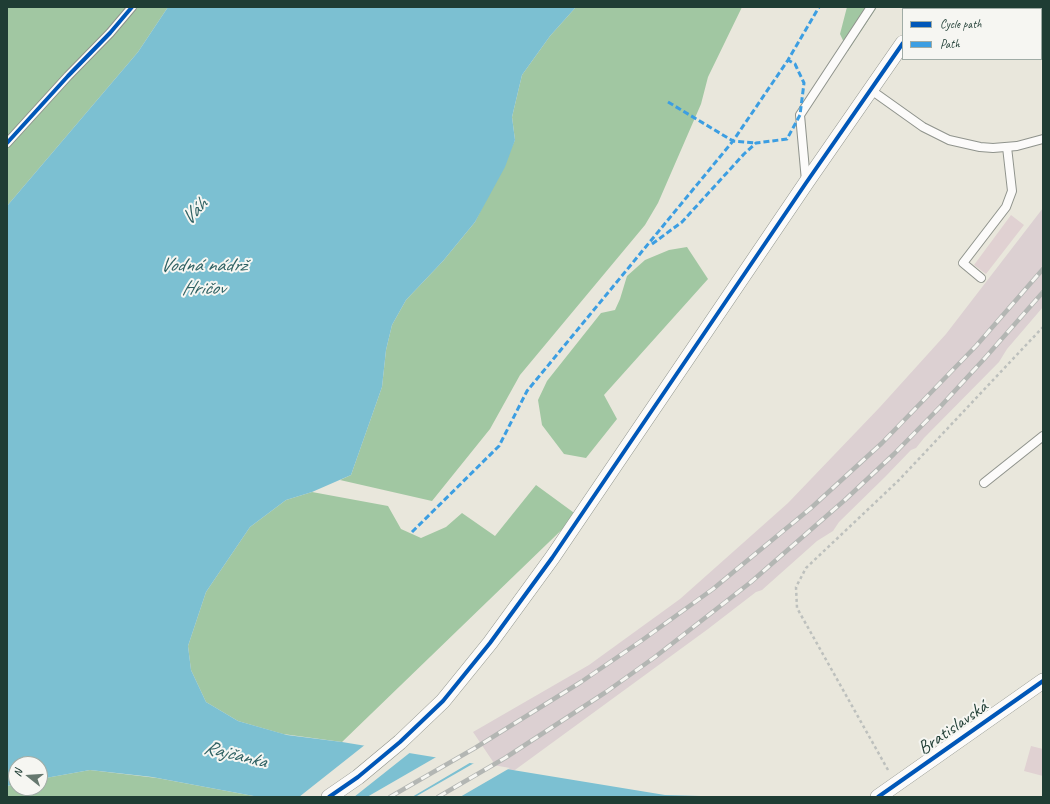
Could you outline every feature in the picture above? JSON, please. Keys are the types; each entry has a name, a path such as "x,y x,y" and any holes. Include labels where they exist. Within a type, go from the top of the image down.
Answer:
{"street":[{"path":"329,797 358,777 400,742 443,701 490,643 552,558 902,44"},
{"name":"Bratislavská","path":"878,797 1043,681"}],"lane":[{"path":"7,143 68,76 110,33 132,7"},
{"path":"806,184 800,115 871,7"},
{"path":"871,90 923,127 942,136 963,143 980,147 1007,147 1043,139"},
{"path":"981,278 963,263 1006,207 1012,191 1007,147"},
{"path":"984,483 1043,436"}],"path":[{"path":"896,784 797,608 796,587 806,568 899,480 1043,327"}],"shaded area":[{"path":"1043,208 1043,307 1007,349 999,362 916,448 911,450 839,522 833,531 817,541 762,590 756,592 708,629 504,778 473,732 589,665 680,599 788,503 880,407 946,334"}],"green space":[{"path":"7,7 168,7 138,52 7,206"},
{"path":"576,7 742,7 708,77 701,104 658,203 645,225 520,375 490,429 432,501 340,480 351,475 382,387 386,350 392,325 406,300 443,261 475,222 515,140 512,117 522,75 550,36"},
{"path":"847,7 877,7 848,51 840,34"},
{"path":"687,247 708,279 604,395 617,419 586,458 564,454 542,425 538,400 547,381 601,313 615,310 627,276 645,260 669,250"},
{"path":"536,485 577,515 342,742 283,734 238,721 206,702 191,670 188,646 206,592 250,527 286,500 312,492 388,506 401,529 421,538 446,527 462,513 495,536"},
{"path":"90,770 157,778 259,797 7,797 8,786 8,796 48,796 48,778"}],"water":[{"name":"Vodná nádrž Hričov","path":"168,7 576,7 550,36 522,75 512,117 515,140 505,167 475,222 443,261 406,300 392,325 386,350 382,387 351,475 312,492 286,500 250,527 206,592 188,646 191,670 206,702 238,721 287,735 342,742 665,795 736,797 259,797 152,777 90,770 48,778 48,756 8,756 7,786 7,206 138,52"}],"pier":[{"path":"366,744 412,751 354,797 299,797"},
{"path":"438,756 473,761 412,797 367,797"},
{"path":"476,762 510,768 460,797 415,797"}],"building":[{"path":"1011,215 1024,225 986,274 974,265"},
{"path":"1031,746 1043,749 1043,776 1024,771"}],"railway":[{"path":"390,797 475,748 581,682 713,589 811,508 882,443 976,346 1043,269"},
{"path":"438,797 505,758 606,692 655,657 751,582 846,499 894,454 940,407 1043,292"}],"marked path":[{"path":"412,532 499,446 527,391 733,141 788,60 819,7"},
{"path":"652,244 682,222 744,154 756,143 787,139 800,115 804,83 795,64 788,60"},
{"path":"668,102 733,141 756,143"}],"cycle path":[{"path":"7,143 68,76 110,33 132,7"},
{"path":"329,797 358,777 400,742 443,701 490,643 552,558 806,183 902,44"},
{"path":"878,797 1043,681"}],"water label":[{"name":"Váh","path":"195,212"},
{"name":"Rajčanka","path":"235,755"}]}
